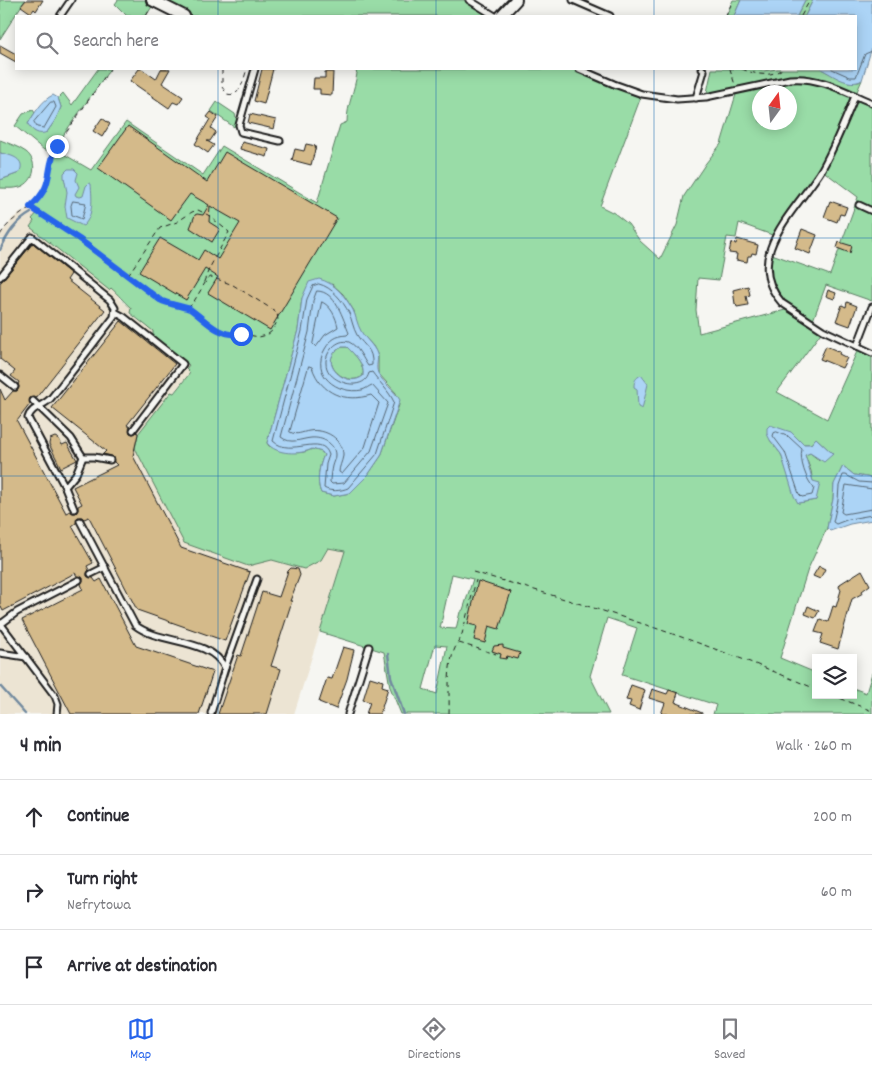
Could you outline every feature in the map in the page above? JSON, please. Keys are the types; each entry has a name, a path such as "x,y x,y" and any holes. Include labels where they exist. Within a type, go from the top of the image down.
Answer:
{"street":[{"path":"152,0 182,15"},
{"path":"502,15 516,0"}],"lane":[{"path":"61,15 71,0"},
{"path":"469,0 493,15"},
{"path":"573,0 608,15"},
{"path":"255,70 238,125 241,132 280,140"},
{"path":"580,70 642,94 668,98 696,98 803,78 819,81 872,103"},
{"path":"696,98 703,70"},
{"path":"855,96 822,170 775,236 769,251 767,265 770,284 782,303 823,330 872,353"},
{"path":"860,206 872,211"},
{"path":"0,277 32,238 114,305 116,312 114,317 48,402 30,412 28,418 65,486 74,508"},
{"path":"857,346 872,307"},
{"path":"116,312 183,364 133,430"},
{"path":"0,375 15,387"},
{"path":"33,401 71,438 83,457"},
{"path":"83,457 110,460"},
{"path":"65,486 76,474 83,457"},
{"path":"80,521 135,625 146,632 208,651 221,660 225,668"},
{"path":"91,574 105,567"},
{"path":"211,713 257,579"},
{"path":"57,714 58,704 55,696 0,623 17,612 79,580"},
{"path":"348,714 369,647"},
{"path":"0,653 26,657"}],"path":[{"path":"726,15 733,0"},
{"path":"802,15 810,0"},
{"path":"0,235 14,218 41,197 50,178 52,156 60,140 109,70"},
{"path":"222,70 222,87 227,94 233,95 239,89 247,70"},
{"path":"730,70 737,90"},
{"path":"746,70 762,74 774,73 780,70"},
{"path":"30,207 79,239 160,300 171,305 188,308 228,335 243,334 262,337 270,333 277,322 278,315 275,311 222,280 210,277 194,303 188,308"},
{"path":"127,275 160,228 177,222 198,210 208,214 229,232 208,269 202,288"},
{"path":"473,572 567,599 654,628 731,655 812,687"},
{"path":"449,714 451,662 457,643 461,638 476,580"},
{"path":"457,643 496,654"},
{"path":"842,699 872,711"}],"shaded area":[{"path":"30,207 38,212 32,219 34,221 30,227 109,289 111,287 120,299 131,308 130,314 153,331 153,337 189,365 190,373 173,393 171,392 139,434 135,448 247,566 272,560 304,569 321,560 328,548 345,551 294,714 0,714 0,235 13,218"}],"green space":[{"path":"0,0 25,0 15,15 0,39"},
{"path":"118,0 469,0 493,15 182,15 155,2 147,15 126,15 115,4"},
{"path":"733,0 741,0 734,15 726,15"},
{"path":"805,0 813,0 806,15 798,15"},
{"path":"97,70 109,70 55,149 91,170 126,122 203,175 222,146 317,203 340,125 347,122 357,73 354,70 582,70 642,94 600,206 614,213 628,224 640,241 660,259 677,225 684,196 721,144 737,91 706,97 712,70 823,70 848,82 859,82 862,80 855,96 872,103 872,301 826,285 812,323 823,330 777,392 827,419 859,347 872,353 872,478 854,475 843,466 834,485 827,528 808,569 780,658 812,671 812,699 857,699 857,690 866,693 872,673 872,714 713,714 716,705 622,675 637,628 607,618 590,676 609,714 401,714 390,687 384,652 320,632 345,551 328,548 321,560 304,569 272,560 248,566 184,543 135,448 138,434 171,392 174,393 190,373 186,369 189,365 153,337 153,331 130,313 131,308 111,288 109,290 30,227 34,221 32,219 38,212 30,207 46,187 55,150 44,150 15,126 23,114 33,110 35,113 28,123 34,131 47,132 56,119 61,107 58,98 63,93 72,105","holes":["822,170 858,197 830,275 769,253 771,285 789,309 699,333 696,310 698,278 719,280 727,237 736,238 739,223 775,236","332,284 343,294 354,311 356,322 362,334 373,346 378,356 378,373 396,393 399,405 381,456 368,475 350,493 334,496 321,493 319,488 318,479 324,455 322,452 312,449 296,453 269,446 267,443 298,330 302,298","791,432 803,444 811,444 816,438 833,454 819,460 810,453 805,455 811,471 816,500 798,503 781,454 770,440","452,574 473,579 463,610 460,612 456,629 440,628","435,645 447,646 437,694 423,689"]},
{"path":"217,102 235,114 237,121 234,127 211,111"},
{"path":"0,140 20,148 30,156 34,171 29,181 20,187 0,188 0,180 19,173 8,155 0,153"},
{"path":"342,347 347,347 359,360 363,376 356,379 348,379 336,371 331,359 334,353"}],"water":[{"path":"741,0 805,0 798,15 734,15"},
{"path":"813,0 872,0 872,47 862,80 846,82 823,70 857,70 857,15 806,15"},
{"path":"53,95 58,98 61,107 56,119 47,132 36,132 28,124 42,104"},
{"path":"0,153 17,158 21,164 19,173 0,180"},
{"path":"68,169 74,169 78,173 76,180 79,187 75,194 76,196 83,196 86,186 89,183 91,184 91,212 83,226 67,218 65,206 67,192 64,173"},
{"path":"319,279 325,281 343,295 353,310 358,326 376,351 378,373 400,400 381,456 368,475 350,493 334,496 321,493 319,488 319,474 324,455 322,452 312,449 288,453 276,450 267,443 298,330 302,298 309,282","holes":["342,347 347,347 359,360 362,368 363,376 356,379 348,379 341,376 332,366 331,359 334,353"]},
{"path":"641,375 648,384 642,409 638,407 637,389 634,387 636,379"},
{"path":"770,425 791,432 803,444 811,444 816,438 833,454 824,462 810,453 805,455 813,481 820,483 816,500 798,503 781,454 767,434 767,428"},
{"path":"843,466 854,475 872,478 872,520 850,524 830,531 827,528 834,484"}],"building":[{"path":"26,0 43,0 36,11 34,9 31,13 21,6"},
{"path":"0,45 15,53 15,61 0,53"},
{"path":"138,70 143,70 156,79 160,70 169,70 162,83 183,97 178,104 173,102 169,108 130,81"},
{"path":"262,70 273,70 264,104 254,101"},
{"path":"325,72 333,72 332,95 320,94 320,89 313,89 314,78 325,78"},
{"path":"211,112 218,117 211,128 216,132 210,141 207,141 214,145 208,153 195,144 210,119 207,117"},
{"path":"250,114 276,120 274,129 248,123"},
{"path":"102,118 110,124 102,137 93,131"},
{"path":"128,126 207,182 225,152 337,218 270,330 208,293 218,277 205,269 186,300 139,272 160,238 198,260 204,250 218,259 240,223 210,206 209,222 220,229 212,242 190,228 195,215 203,215 209,205 190,194 171,220 98,168"},
{"path":"242,142 269,149 267,157 240,149"},
{"path":"306,144 316,146 311,165 292,160 295,149 304,151"},
{"path":"830,201 847,207 844,215 840,214 837,222 824,217"},
{"path":"802,229 817,235 810,254 795,248"},
{"path":"737,239 758,245 756,254 752,253 751,256 748,256 747,262 736,260 737,254 729,253 731,243 736,244"},
{"path":"839,242 852,246 850,253 837,248"},
{"path":"33,243 71,274 67,280 105,310 36,398 30,398 30,404 17,421 66,513 70,511 76,513 78,506 82,504 73,487 117,465 112,456 103,454 106,451 52,408 121,321 175,364 127,425 130,427 130,433 137,432 138,434 133,456 181,548 250,572 225,641 137,610 89,517 84,519 78,517 76,523 72,526 93,563 87,566 89,570 87,576 93,578 96,582 101,579 136,646 213,672 199,714 71,714 22,620 83,589 81,584 83,578 75,573 3,611 0,605 0,389 5,400 13,391 17,391 19,382 11,376 15,371 0,359 0,283"},
{"path":"748,286 750,295 746,296 748,305 737,307 733,290"},
{"path":"828,290 836,293 834,299 826,296"},
{"path":"847,302 857,306 850,326 836,321 842,305 846,307"},
{"path":"826,346 840,352 839,354 847,358 842,368 820,359"},
{"path":"55,437 59,439 62,445 67,443 77,460 61,468 49,444 50,439"},
{"path":"819,566 825,569 820,579 813,576"},
{"path":"291,568 298,569 300,575 290,601 292,601 271,666 281,669 267,714 218,714 238,655 241,656 262,592 279,597 288,571"},
{"path":"862,570 870,585 862,591 863,593 852,599 838,649 820,643 823,634 815,632 820,619 828,622 833,606 836,607 841,590 840,584"},
{"path":"478,581 511,592 499,629 489,626 485,643 474,640 477,626 468,624"},
{"path":"808,606 819,611 815,618 805,614"},
{"path":"503,645 503,648 520,653 518,659 507,656 506,659 500,658 501,654 492,651 494,646"},
{"path":"343,647 354,650 347,679 336,709 319,702 327,678 332,679"},
{"path":"370,677 383,681 382,686 388,688 380,714 366,714 370,702 363,700"},
{"path":"631,685 645,690 639,710 629,706 631,701 626,700"},
{"path":"652,689 667,694 669,690 678,693 675,702 702,714 661,714 665,703 649,698"}],"waterway":[{"path":"0,250 12,229 31,213"},
{"path":"388,654 391,677 404,714"},
{"path":"0,686 25,714"}],"route":[{"path":"57,146 52,156 50,178 46,189 41,197 30,207 79,239 160,300 171,305 188,308 225,334 241,334"}]}
